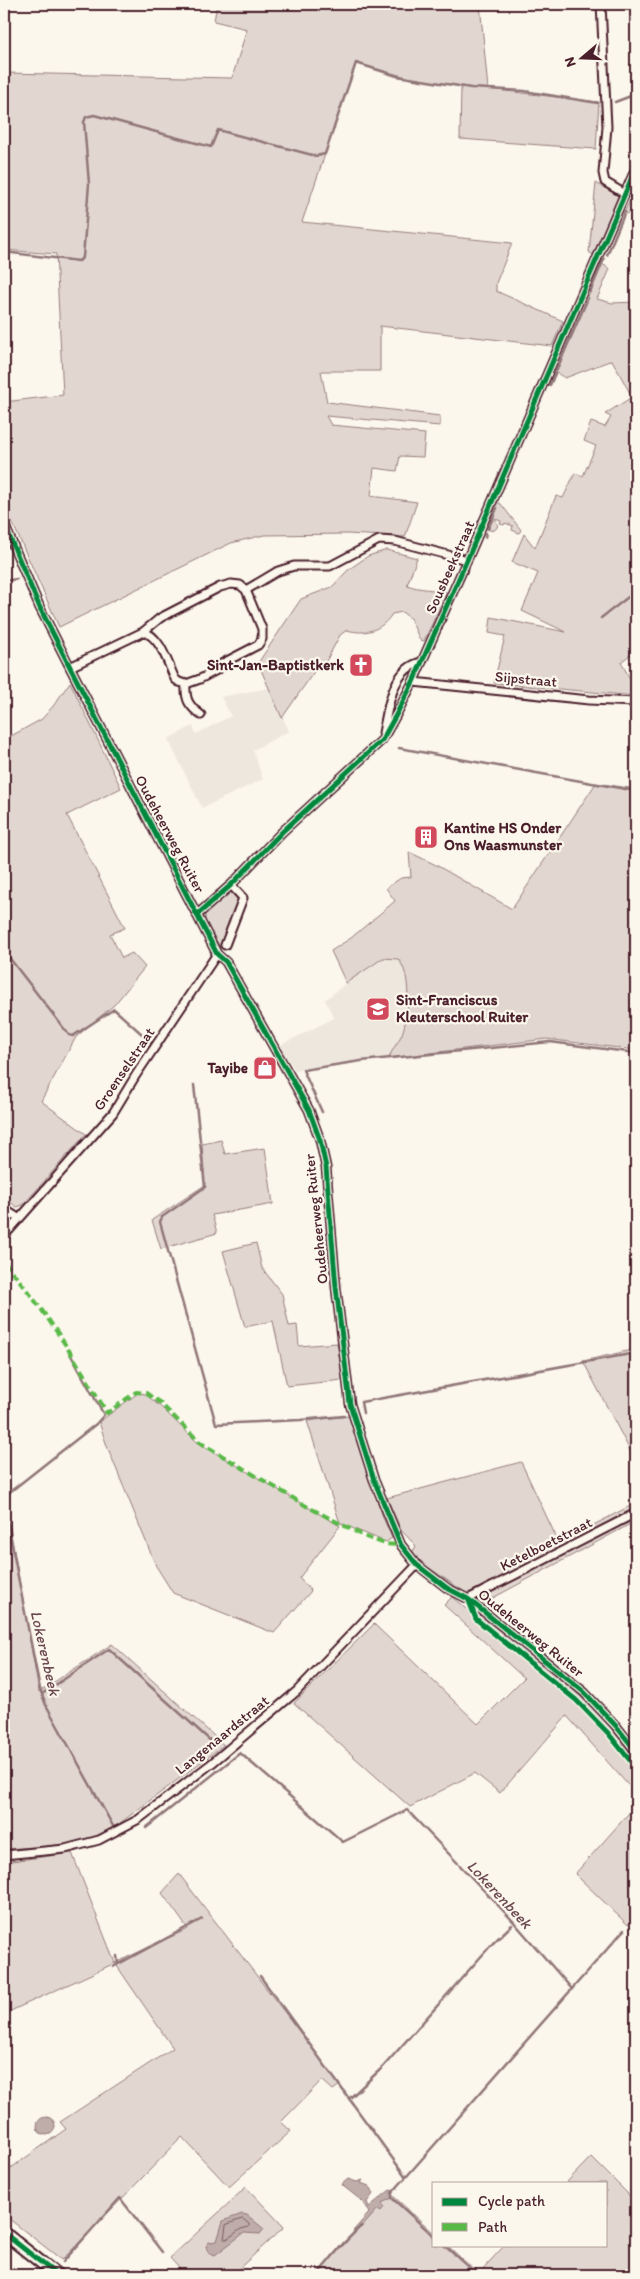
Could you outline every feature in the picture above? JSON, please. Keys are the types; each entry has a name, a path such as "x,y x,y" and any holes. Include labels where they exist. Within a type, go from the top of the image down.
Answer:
{"main road":[{"path":"4,2233 57,2275"}],"street":[{"path":"601,4 608,127 603,173 605,182 625,194"},
{"name":"Sousbeekstraat","path":"198,914 231,885 282,832 382,740 414,682 636,168"},
{"name":"Oudeheerweg Ruiter","path":"4,524 40,608 217,954 226,962 309,1110 320,1140 326,1167 336,1287 350,1404 371,1472 401,1545 417,1565 447,1588 468,1599 584,1692 616,1726 636,1751"},
{"path":"246,590 278,571 294,566 330,566 379,540 395,541 467,560"},
{"path":"70,667 144,632 160,618 220,587 231,584 240,585 246,590 262,629 262,639 258,645 223,663 217,670 186,684 176,679 156,639 150,633 144,632"},
{"name":"Sousbeekstraat","path":"382,740 390,696 400,680 414,664 422,662"},
{"name":"Sijpstraat","path":"414,682 589,700 636,702"},
{"path":"186,684 189,706 201,714"},
{"path":"225,945 244,898 231,885"},
{"name":"Groenselstraat","path":"4,1236 113,1113 136,1075 217,954"},
{"path":"4,1209 18,1218"},
{"name":"Ketelboetstraat","path":"468,1599 636,1513"},
{"name":"Langenaardstraat","path":"4,1855 64,1849 99,1840 139,1819 212,1763 297,1691 417,1565"}],"shaded area":[{"path":"217,4 480,4 488,89 599,102 596,149 460,139 461,86 410,78 356,63 302,222 512,243 496,283 496,291 563,321 552,346 380,326 380,371 321,371 327,402 440,416 440,426 326,416 331,425 425,434 423,457 400,456 397,471 374,468 371,496 417,502 405,537 347,534 264,535 231,543 59,627 4,504 4,402 63,395 56,254 4,250 4,73 232,78 247,29 214,21"},
{"path":"596,183 618,196 593,255 589,252"},
{"path":"635,190 636,214 624,213"},
{"path":"602,264 610,269 597,299 612,303 636,302 636,650 621,662 636,690 636,696 494,683 505,636 489,633 491,617 566,632 522,611 538,573 512,562 524,534 535,548 556,496 563,498 575,473 583,476 596,446 584,441 591,422 605,427 611,417 605,414 632,397 612,360 565,378 555,372"},
{"path":"497,502 501,504 521,530 519,533 512,530 513,526 505,523 504,525 500,524 501,521 490,517"},
{"path":"492,519 498,525 492,531 486,525"},
{"path":"387,550 417,558 407,585 447,592 424,641 420,640 410,618 402,612 392,614 378,628 366,632 347,630 340,635 324,665 320,663 282,718 258,663 301,599 332,587 348,570 368,556"},
{"path":"70,682 121,788 67,815 125,928 110,934 122,958 132,953 145,967 114,1005 76,1037 41,1101 86,1134 23,1205 17,1207 4,1198 4,740 42,719"},
{"path":"269,688 289,731 253,750 263,779 202,808 168,739 193,726 196,734 231,716 221,697"},
{"path":"596,783 636,789 636,1050 546,1039 389,1058 402,1034 408,1006 406,974 402,966 398,959 383,958 346,983 331,951 351,938 395,901 386,888 401,878 411,877 409,852 436,865 512,909"},
{"path":"230,891 235,893 238,901 220,947 205,921 205,914"},
{"name":"Sint-Franciscus Kleuterschool Ruiter","path":"410,940 425,1054 295,1070 279,1046 334,1018 325,1000 346,983"},
{"path":"221,1140 225,1154 265,1148 273,1204 212,1215 217,1233 161,1249 152,1220 205,1185 202,1144"},
{"path":"256,1243 262,1268 282,1294 289,1326 297,1325 299,1346 337,1343 343,1380 287,1386 273,1321 245,1327 223,1251"},
{"path":"636,1349 636,1462 583,1361"},
{"path":"138,1393 145,1394 162,1408 197,1442 340,1526 299,1578 311,1591 274,1633 173,1593 156,1566 99,1422"},
{"path":"349,1416 384,1520 392,1538 386,1542 340,1523 307,1421"},
{"path":"521,1462 559,1543 632,1505 636,1510 636,1521 491,1599 488,1609 604,1719 636,1760 636,1794 567,1716 500,1793 475,1773 410,1807 294,1703 374,1624 478,1724 524,1678 444,1605 452,1597 472,1614 483,1605 425,1565 412,1553 416,1546 401,1530 387,1498"},
{"path":"5,1499 39,1692 112,1644 224,1745 112,1829 88,1840 66,1845 4,1849"},
{"path":"636,1805 636,1916 628,1925 575,1874"},
{"path":"72,1853 115,1963 4,2014 4,1862"},
{"path":"179,1874 340,2085 333,2090 322,2080 281,2122 291,2131 229,2187 182,2137 62,2260 4,2215 4,2173 66,2129 60,2122 173,2048 115,1963 188,1929 162,1893"},
{"path":"591,2157 636,2202 636,2275 317,2275 390,2193 432,2231 432,2246 448,2246 478,2274 504,2246 608,2246 608,2182 567,2182"},
{"path":"246,2187 284,2227 232,2275 175,2275 180,2269 170,2258"}],"water":[{"path":"46,2117 52,2120 55,2126 52,2132 46,2135 40,2132 37,2126 40,2120"},
{"path":"348,2179 357,2182 363,2180 361,2183 369,2186 373,2194 367,2202 369,2207 390,2190 393,2191 392,2198 382,2203 384,2207 381,2211 378,2209 362,2227 353,2231 369,2213 362,2201 343,2186 342,2184"},
{"path":"242,2214 247,2215 264,2229 260,2234 244,2233 215,2255 208,2252 206,2246 209,2242 217,2241 223,2221"}],"waterway":[{"path":"4,252 79,261 83,257 89,184 84,122 86,117 94,115 211,147 218,130 316,156 325,154 356,63 397,76 471,88 524,91 598,103"},
{"path":"615,102 636,94"},
{"path":"607,255 625,212"},
{"path":"590,292 604,259"},
{"path":"550,385 588,298"},
{"path":"488,529 497,508"},
{"path":"485,537 486,533"},
{"path":"4,581 17,579"},
{"path":"601,618 636,591"},
{"path":"399,748 636,791"},
{"path":"4,951 69,1035 73,1036 114,1009 152,1043 147,1050"},
{"path":"322,1112 303,1070 361,1061 550,1042 636,1053"},
{"path":"194,1085 205,1187 162,1217 160,1222 216,1424 344,1416"},
{"name":"Lokerenbeek","path":"4,1500 6,1495 96,1424 104,1415 68,1350"},
{"path":"363,1413 361,1402 636,1353"},
{"name":"Lokerenbeek","path":"4,1505 40,1689 46,1705 113,1826 117,1829"},
{"path":"42,1694 109,1649 213,1743"},
{"name":"Lokerenbeek","path":"146,1828 240,1753 343,1842 407,1810 512,1920 572,1989"},
{"path":"113,1967 202,1919"},
{"path":"349,2099 383,2067 493,1943 512,1925"},
{"name":"Lokerenbeek","path":"392,2193 624,1930"},
{"path":"117,1956 118,1964"},
{"path":"260,1976 406,2177"},
{"name":"Lokerenbeek","path":"392,2195 392,2198 432,2234"},
{"path":"63,2262 120,2198 162,2252"},
{"path":"317,2275 361,2226"},
{"name":"Lokerenbeek","path":"445,2246 477,2275"}],"marked path":[{"path":"4,1262 59,1335 107,1413 136,1392 146,1393 159,1402 201,1443 308,1507 366,1537 385,1544 401,1545"}],"cycle path":[{"path":"198,914 231,885 282,832 382,740 413,682 636,168"},
{"path":"4,524 40,608 217,954 226,962 309,1110 320,1140 326,1167 336,1287 350,1404 374,1480 401,1545 417,1565 447,1588 468,1599 584,1692 616,1726 636,1751"},
{"path":"469,1601 476,1619 576,1700 608,1733 636,1768"},
{"path":"4,2233 57,2275"}],"place":[{"name":"Sint-Jan-Baptistkerk","path":"361,665"},
{"name":"Kantine HS Onder Ons Waasmunster","path":"426,837"},
{"name":"Sint-Franciscus Kleuterschool Ruiter","path":"378,1009"},
{"name":"Tayibe","path":"265,1068"}]}
